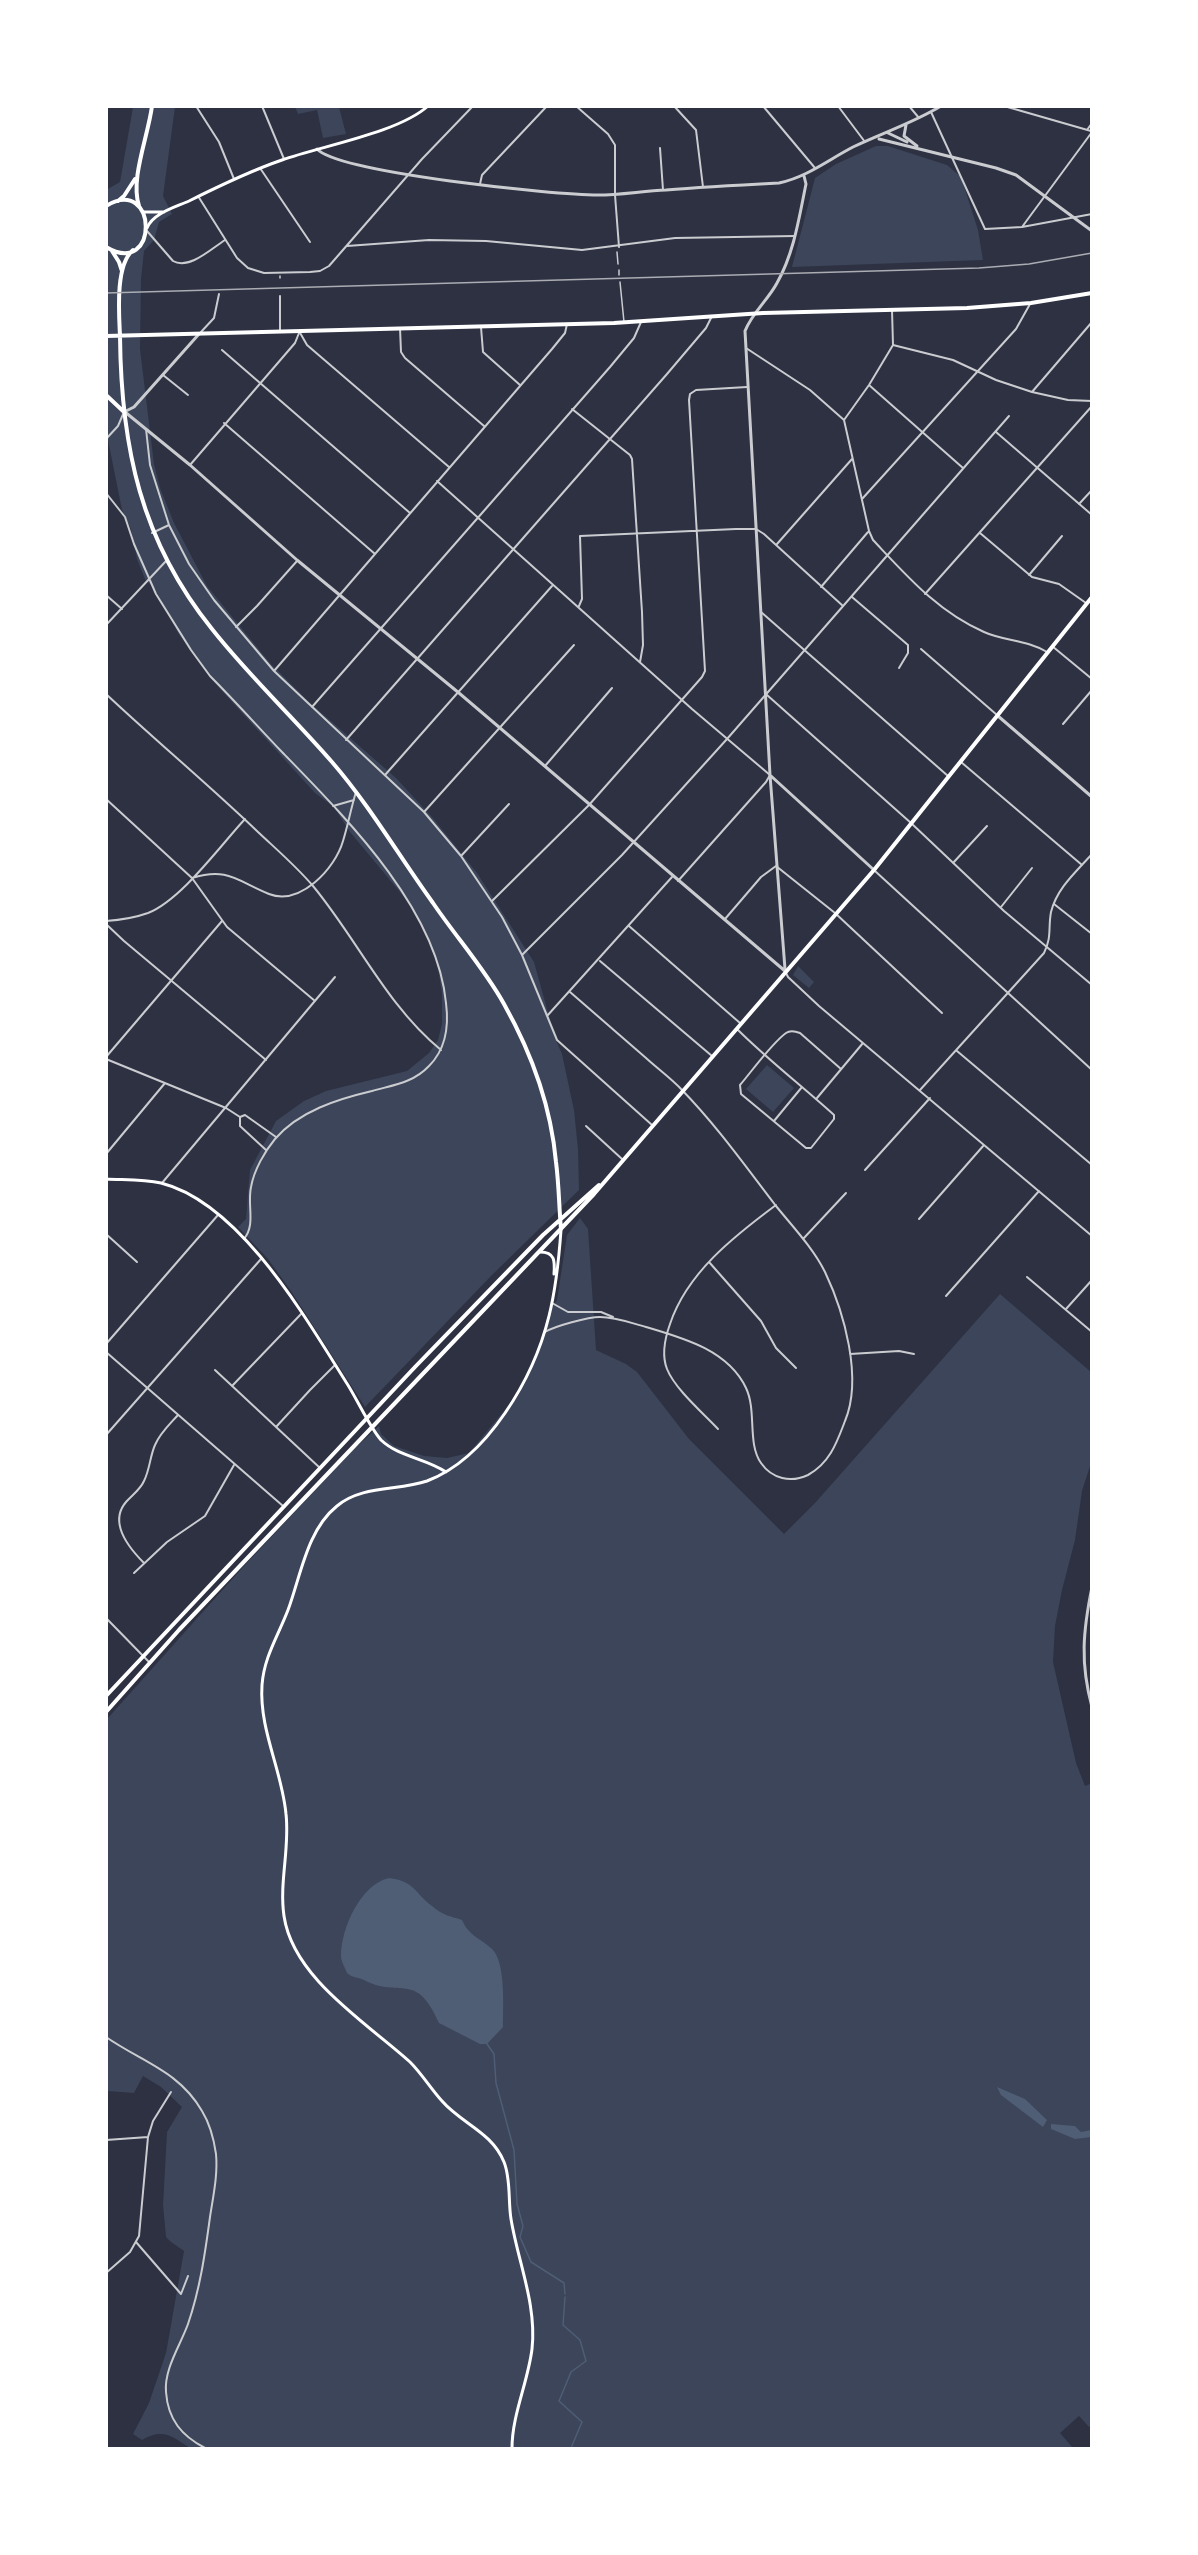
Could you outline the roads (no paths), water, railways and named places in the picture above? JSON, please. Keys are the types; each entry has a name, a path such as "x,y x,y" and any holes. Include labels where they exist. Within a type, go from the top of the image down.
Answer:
{"main road":[{"path":"106,206 124,196 136,178 146,143 152,106"},
{"path":"428,106 404,122 260,168 165,212 151,222 142,242 128,255 122,272 120,336 124,411 136,485 152,532 166,561 188,597 220,640 316,743 356,791 435,907 493,985 518,1030 537,1078 556,1160 561,1230 554,1292 544,1332 522,1385 495,1426 477,1449 461,1463 426,1481 350,1498 339,1504 321,1523 305,1559 285,1617 272,1642 262,1685 263,1709 287,1816 283,1912 294,1949 354,2017 414,2066 445,2105 495,2145 506,2166 513,2230 527,2291 533,2335 512,2448"},
{"path":"136,178 137,196 147,229"},
{"path":"115,202 130,202 142,211 165,212"},
{"path":"108,248 123,252 133,250"},
{"path":"108,248 117,258 122,272"},
{"path":"106,336 624,323 754,314 990,307 1092,293"},
{"path":"106,395 124,411"},
{"path":"106,1712 538,1252 580,1213 622,1158 874,870 1092,597"},
{"path":"106,1179 162,1183 185,1192 218,1215 262,1257 302,1313 382,1441 394,1450 433,1463 446,1472"},
{"path":"106,1696 368,1417 560,1220 607,1179"},
{"path":"538,1252 548,1252 555,1260 554,1292"}],"street":[{"path":"196,106 219,142 234,179"},
{"path":"262,106 284,159"},
{"path":"198,196 225,240 243,264 254,271 264,273 320,271 329,266 422,159 473,106"},
{"path":"480,184 482,175 547,106"},
{"path":"576,106 613,139 616,155 615,195 619,247"},
{"path":"674,106 696,129 703,187"},
{"path":"763,106 816,169"},
{"path":"838,106 865,142"},
{"path":"909,106 919,118"},
{"path":"317,149 326,156 410,174 570,194 615,195 779,183 804,176 865,142 906,125 941,106"},
{"path":"1004,106 1018,108 1092,132 1022,227"},
{"path":"932,112 984,228 1022,227 1092,214"},
{"path":"1087,130 1092,123"},
{"path":"906,125 904,136 914,145"},
{"path":"888,133 924,149"},
{"path":"877,138 1016,175 1092,231"},
{"path":"660,148 663,190"},
{"path":"260,168 310,242"},
{"path":"804,176 806,183 786,266 781,277 754,314 746,331 760,611 785,971 788,977 819,1006 1092,1236"},
{"path":"147,229 178,264 189,262 225,240"},
{"path":"347,246 429,240 582,250 675,238 795,236"},
{"path":"617,252 618,264"},
{"path":"619,270 619,275"},
{"path":"620,282 624,323"},
{"path":"106,439 117,426 124,411 134,407 214,318 219,294"},
{"path":"280,294 280,332"},
{"path":"862,498 1016,329 1031,303"},
{"path":"844,420 869,386 893,345 892,310"},
{"path":"346,740 702,333 711,317"},
{"path":"312,707 634,338 641,322"},
{"path":"1032,392 1092,322"},
{"path":"274,671 560,340 567,324"},
{"path":"481,327 483,352 520,385"},
{"path":"400,328 401,352 405,358 485,427"},
{"path":"190,465 295,343 299,331"},
{"path":"299,331 303,341 309,347 449,467"},
{"path":"893,345 953,360 996,380 1032,392 1068,400 1092,401"},
{"path":"746,348 810,390 844,420 873,540 925,594 941,608 986,633 1041,648 1047,652"},
{"path":"222,350 410,513"},
{"path":"163,375 188,395"},
{"path":"869,386 963,468"},
{"path":"492,901 589,805 705,671 690,394 696,390 747,387"},
{"path":"925,594 1092,406"},
{"path":"572,409 610,438 632,459 643,634 640,662"},
{"path":"124,411 190,465 297,560 501,728 672,877 785,971"},
{"path":"522,955 633,843 727,739 1009,416"},
{"path":"224,423 375,554"},
{"path":"146,429 150,465 169,525 189,564 236,627 274,671 424,812 462,856 492,901 522,955 557,1040 652,1125"},
{"path":"996,432 1092,515"},
{"path":"777,544 852,459"},
{"path":"437,481 770,775 1092,1070"},
{"path":"1079,504 1092,490"},
{"path":"106,493 119,507 149,580 174,624 210,676 333,806 378,860 418,920 438,962 445,986 448,1024 441,1050 431,1065 410,1081 342,1098 322,1107 298,1120 277,1137 256,1172 251,1187 251,1230 244,1239"},
{"path":"152,532 169,525"},
{"path":"579,607 582,599 580,536 756,529 777,544 843,606"},
{"path":"821,587 869,531"},
{"path":"980,533 1029,575 1037,580 1059,584 1086,603"},
{"path":"1029,575 1062,536"},
{"path":"236,627 297,560"},
{"path":"106,625 166,561"},
{"path":"385,775 553,585"},
{"path":"106,595 122,609"},
{"path":"852,597 908,645 908,653 899,668"},
{"path":"760,611 948,776"},
{"path":"424,812 574,645"},
{"path":"1052,646 1092,679"},
{"path":"921,649 1092,797"},
{"path":"545,766 612,688"},
{"path":"1064,724 1092,690"},
{"path":"106,694 245,819 312,885 405,1016 418,1032 441,1050"},
{"path":"766,694 1001,907 1092,985"},
{"path":"960,762 1082,865"},
{"path":"678,881 770,775"},
{"path":"192,878 218,873 234,876 267,893 286,897 301,893 312,885 338,854 344,841 356,791"},
{"path":"106,799 192,878 222,921 315,1001"},
{"path":"333,806 354,800"},
{"path":"462,856 509,804"},
{"path":"106,923 149,913 174,896 245,819"},
{"path":"953,863 987,826"},
{"path":"920,1090 1047,948 1051,937 1051,913 1061,889 1092,854"},
{"path":"776,866 835,913 942,1013"},
{"path":"724,920 761,877 776,866"},
{"path":"1001,907 1032,868"},
{"path":"547,1016 672,877"},
{"path":"1054,904 1092,934"},
{"path":"222,921 106,1058 226,1108 240,1117"},
{"path":"106,923 124,941 266,1060"},
{"path":"629,926 741,1024"},
{"path":"599,960 712,1056"},
{"path":"162,1183 335,977"},
{"path":"552,1303 568,1312 601,1312 616,1319 698,1344 721,1359 734,1371 749,1395 758,1456 768,1470 783,1479 800,1478 810,1474 828,1459 834,1448 852,1400 853,1377 841,1318 825,1272 803,1239 735,1150 682,1090 570,992"},
{"path":"737,1029 766,1055 802,1087 834,1115 834,1119 811,1148 806,1148 741,1094 740,1085 766,1055 787,1032 797,1032 842,1069"},
{"path":"816,1099 863,1043"},
{"path":"957,1051 1092,1165"},
{"path":"106,1154 165,1083"},
{"path":"774,1121 802,1087"},
{"path":"865,1170 930,1098"},
{"path":"240,1117 245,1115 251,1118 277,1137"},
{"path":"240,1117 240,1126 267,1151"},
{"path":"586,1126 622,1158"},
{"path":"919,1219 984,1145"},
{"path":"946,1296 1039,1191"},
{"path":"803,1239 846,1193"},
{"path":"718,1429 672,1378 666,1368 663,1354 666,1334 683,1292 709,1262 776,1205"},
{"path":"106,1344 218,1215"},
{"path":"106,1234 137,1262"},
{"path":"106,1435 262,1257"},
{"path":"709,1262 761,1321 776,1348 796,1368"},
{"path":"1027,1277 1092,1332"},
{"path":"1066,1310 1092,1280"},
{"path":"232,1386 302,1313"},
{"path":"544,1332 558,1326 592,1318 616,1319"},
{"path":"850,1354 899,1351 914,1354"},
{"path":"106,1352 283,1507"},
{"path":"276,1427 309,1389 335,1365"},
{"path":"215,1370 320,1468"},
{"path":"144,1563 131,1549 122,1534 119,1516 126,1502 140,1489 145,1480 155,1444 161,1433 178,1415"},
{"path":"134,1573 167,1542 205,1516 235,1465"},
{"path":"1092,1587 1082,1642 1082,1662 1092,1707"},
{"path":"106,1618 150,1663"},
{"path":"106,2037 178,2080 203,2111 212,2134 216,2172 203,2267 188,2324 168,2374 166,2390 168,2410 178,2428 187,2439 205,2448"},
{"path":"106,2273 130,2252 136,2242 142,2218 148,2137 153,2121 171,2092"},
{"path":"106,2140 148,2137"},
{"path":"136,2242 181,2294 188,2276"}],"waterway":[{"path":"487,2044 494,2054 496,2083 514,2150 517,2204 523,2226 520,2237 531,2262 564,2283 565,2294"},
{"path":"565,2297 563,2325 580,2340 586,2361 571,2372 559,2401 582,2422 571,2448"}],"railway":[{"path":"106,293 979,268 1029,264 1092,253"}]}
